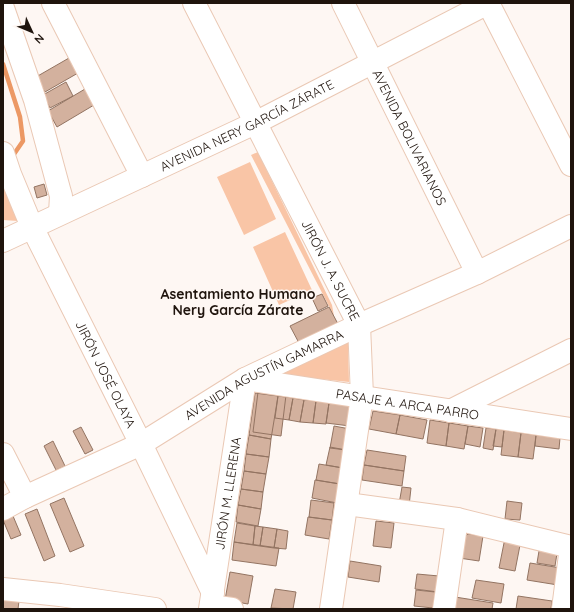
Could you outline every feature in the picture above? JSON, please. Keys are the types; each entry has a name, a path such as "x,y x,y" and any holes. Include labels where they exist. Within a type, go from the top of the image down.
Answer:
{"street":[{"path":"53,3 142,176"},
{"name":"JIRÓN J. A. SUCRE","path":"194,3 359,325 362,396 331,609"},
{"name":"AVENIDA BOLIVARIANOS","path":"343,3 477,272"},
{"path":"488,3 571,166"},
{"name":"AVENIDA NERY GARCÍA ZÁRATE","path":"3,241 255,123 488,3"},
{"path":"3,8 36,100 59,189 60,214"},
{"name":"JIRÓN JOSÉ OLAYA","path":"3,154 32,227 140,444 216,604"},
{"name":"AVENIDA AGUSTÍN GAMARRA","path":"3,509 25,497 140,444 245,379 359,325 477,272 571,226"},
{"path":"450,411 571,350"},
{"name":"PASAJE A. ARCA PARRO","path":"245,379 571,429"},
{"name":"JIRÓN M. LLERENA","path":"216,604 245,379"},
{"path":"3,454 25,497"},
{"path":"347,504 457,519 571,547 563,609"},
{"path":"444,609 457,519"},
{"path":"3,589 60,595 155,609"}],"shaded area":[{"path":"258,152 332,305 334,316 251,155"},
{"path":"250,162 276,219 244,235 217,177"},
{"path":"5,185 18,221 3,220 3,189"},
{"path":"285,232 312,290 279,305 253,247"},
{"path":"348,340 349,382 281,375 283,370"}],"building":[{"path":"69,58 78,73 45,92 36,77"},
{"path":"66,82 73,96 50,108 43,95"},
{"path":"85,89 94,105 57,127 48,111"},
{"path":"44,184 47,195 37,198 34,187"},
{"path":"322,294 328,306 318,311 312,298"},
{"path":"329,307 338,324 299,343 290,326"},
{"path":"258,392 286,395 281,436 253,432"},
{"path":"255,393 278,396 271,439 249,435"},
{"path":"278,396 293,398 289,420 275,418"},
{"path":"293,398 304,400 300,422 289,420"},
{"path":"304,400 316,401 313,423 300,422"},
{"path":"316,401 329,403 326,424 313,423"},
{"path":"329,403 353,406 350,426 326,423"},
{"path":"373,411 400,415 396,434 369,429"},
{"path":"400,415 427,420 423,439 396,434"},
{"path":"430,420 449,423 446,446 427,443"},
{"path":"449,423 468,426 464,449 446,446"},
{"path":"334,426 350,429 346,450 330,448"},
{"path":"468,426 483,428 480,447 465,444"},
{"path":"81,427 93,450 85,454 73,431"},
{"path":"486,428 496,429 493,450 483,448"},
{"path":"496,429 504,430 502,447 493,446"},
{"path":"504,430 521,433 518,457 501,455"},
{"path":"521,433 536,435 533,459 518,457"},
{"path":"249,435 271,439 269,457 246,454"},
{"path":"536,435 560,438 559,449 535,446"},
{"path":"53,441 65,466 56,470 44,446"},
{"path":"330,447 346,450 343,468 326,465"},
{"path":"367,450 406,456 404,471 364,465"},
{"path":"246,454 269,457 266,474 244,471"},
{"path":"319,464 343,468 340,484 316,480"},
{"path":"364,465 404,471 402,486 362,480"},
{"path":"244,471 266,474 263,492 241,489"},
{"path":"315,480 340,484 337,503 312,498"},
{"path":"402,487 411,488 409,506 399,504"},
{"path":"241,489 263,492 261,509 238,505"},
{"path":"64,498 84,546 70,552 50,504"},
{"path":"311,500 334,503 332,520 309,517"},
{"path":"507,501 522,503 520,520 505,519"},
{"path":"238,505 261,509 258,526 236,522"},
{"path":"37,509 55,556 44,561 25,514"},
{"path":"13,516 21,535 11,539 3,520"},
{"path":"308,517 332,520 329,539 305,535"},
{"path":"376,521 394,523 391,548 373,546"},
{"path":"237,523 255,526 253,545 234,542"},
{"path":"255,526 263,527 260,546 253,545"},
{"path":"263,527 277,529 274,548 260,546"},
{"path":"277,529 288,531 286,549 274,548"},
{"path":"468,534 483,536 479,561 459,558 462,538"},
{"path":"505,538 521,540 515,571 499,568"},
{"path":"234,542 279,548 276,566 232,560"},
{"path":"540,545 558,547 555,566 537,563"},
{"path":"350,561 381,566 379,582 348,577"},
{"path":"530,563 561,568 558,585 527,580"},
{"path":"230,572 253,576 248,604 225,600"},
{"path":"417,574 439,576 438,592 415,589"},
{"path":"476,580 504,584 501,603 472,598"},
{"path":"275,589 296,592 293,609 271,608"},
{"path":"416,590 435,592 433,608 414,606"},
{"path":"518,596 552,601 551,609 516,609"},
{"path":"455,597 493,603 492,609 453,609"},
{"path":"3,599 19,601 18,609 3,609"}],"waterway":[{"path":"3,64 20,117 23,141 12,157"}],"district":[{"name":"Asentamiento Humano Nery García Zárate","path":"238,302"}]}
